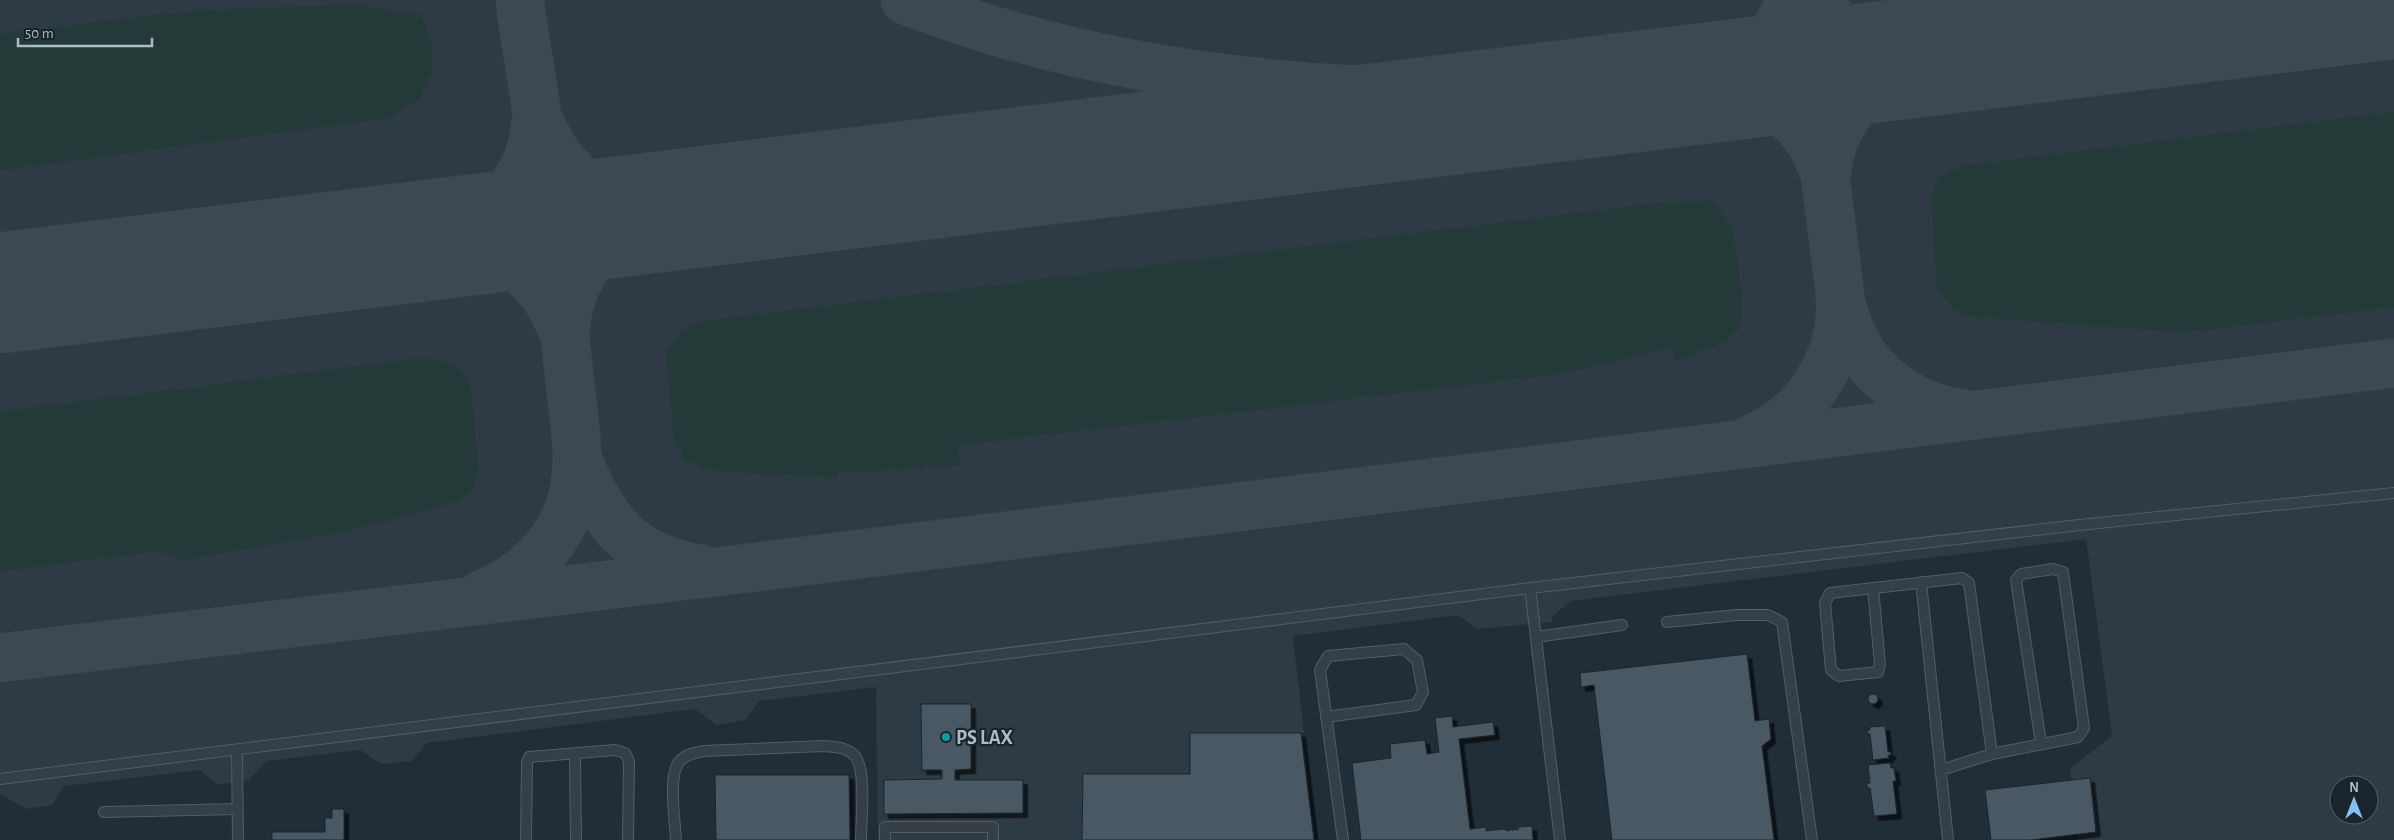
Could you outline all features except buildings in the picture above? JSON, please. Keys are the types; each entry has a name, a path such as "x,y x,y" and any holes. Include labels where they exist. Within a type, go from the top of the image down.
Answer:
{"lane":[{"path":"0,779 1530,588 2079,525 2394,493"},
{"path":"1941,770 1992,754 2078,737 2084,728 2063,572 2053,569 2021,574 2016,580 2041,743"},
{"path":"1874,588 1880,664 1878,672 1839,676 1831,670 1825,603 1830,593 1921,582 1962,578 1970,583 1992,754"},
{"path":"1921,582 1948,840"},
{"path":"1530,588 1560,840"},
{"path":"1667,622 1737,615 1768,615 1782,622 1812,840"},
{"path":"1536,637 1622,625"},
{"path":"1326,717 1416,705 1424,692 1417,660 1404,648 1328,656 1320,670 1326,717 1343,840"},
{"path":"676,840 674,773 680,761 692,754 704,752 824,746 842,747 855,755 861,770 861,840"},
{"path":"237,750 238,840"},
{"path":"526,840 527,762 529,758 615,750 625,753 629,761 628,840"},
{"path":"575,754 576,840"},
{"path":"104,812 238,809"},
{"path":"885,840 885,827 993,827 993,840"}],"shaded area":[{"path":"0,0 2394,0 2394,840 2078,840 2070,768 2112,736 2086,539 1571,601 1552,617 1552,622 1477,629 1458,615 1293,636 1304,733 1293,734 1294,840 878,840 876,687 759,701 745,720 716,725 695,709 427,743 412,761 382,764 360,750 267,761 249,780 218,785 200,770 64,786 52,805 26,809 0,794"}],"green space":[{"path":"357,5 422,16 432,45 432,73 419,100 388,118 0,170 0,34 188,11"},
{"path":"2394,112 2394,307 2188,332 1960,316 1937,287 1931,196 1939,178 1961,166"},
{"path":"1711,201 1733,230 1742,298 1742,318 1738,328 1726,342 1676,360 1670,347 1603,365 1541,376 959,445 960,465 932,467 930,464 924,465 924,467 868,472 839,472 838,478 703,470 686,460 674,441 666,352 686,327 706,321 1667,202"},
{"path":"415,359 440,360 455,365 467,378 471,393 479,471 470,494 457,502 347,531 183,560 157,551 0,571 0,412"}],"taxiway":[{"path":"481,595 498,587 529,566 554,538 571,504 577,470 575,424 561,300 520,0"},
{"path":"905,0 969,23 1101,58 1236,80 1373,90 1441,92 1660,87"},
{"path":"1687,83 1721,73 1750,56 1774,31 1790,0"},
{"path":"1751,439 1771,429 1790,415 1806,399 1819,381 1829,361 1836,340 1840,317 1840,294 1803,0"},
{"path":"1817,0 1842,27 1870,43 1903,51 1939,52"},
{"path":"1827,171 1834,140 1841,125 1871,87 1905,67 1958,52"},
{"path":"1678,85 1723,90 1744,95 1764,102 1782,112 1798,125 1811,143 1821,166"},
{"path":"542,126 550,143 572,172 601,194 618,201 655,207 760,199"},
{"path":"265,260 440,234 476,220 492,209 516,181 532,146 535,127"},
{"path":"566,325 570,302 578,281 589,263 602,248 618,236 637,226 657,218 680,213"},
{"path":"424,245 446,244 467,247 487,252 506,261 538,287 551,305 560,325"},
{"path":"1840,301 1855,341 1863,355 1874,368 1899,390 1914,398 1929,405 1961,413"},
{"path":"0,658 724,571 2394,363"},
{"path":"577,457 597,499 608,517 621,532 637,546 655,556 676,564 701,569"}],"runway":[{"path":"0,293 2382,0"}],"place":[{"name":"PS LAX","path":"946,737"}]}
